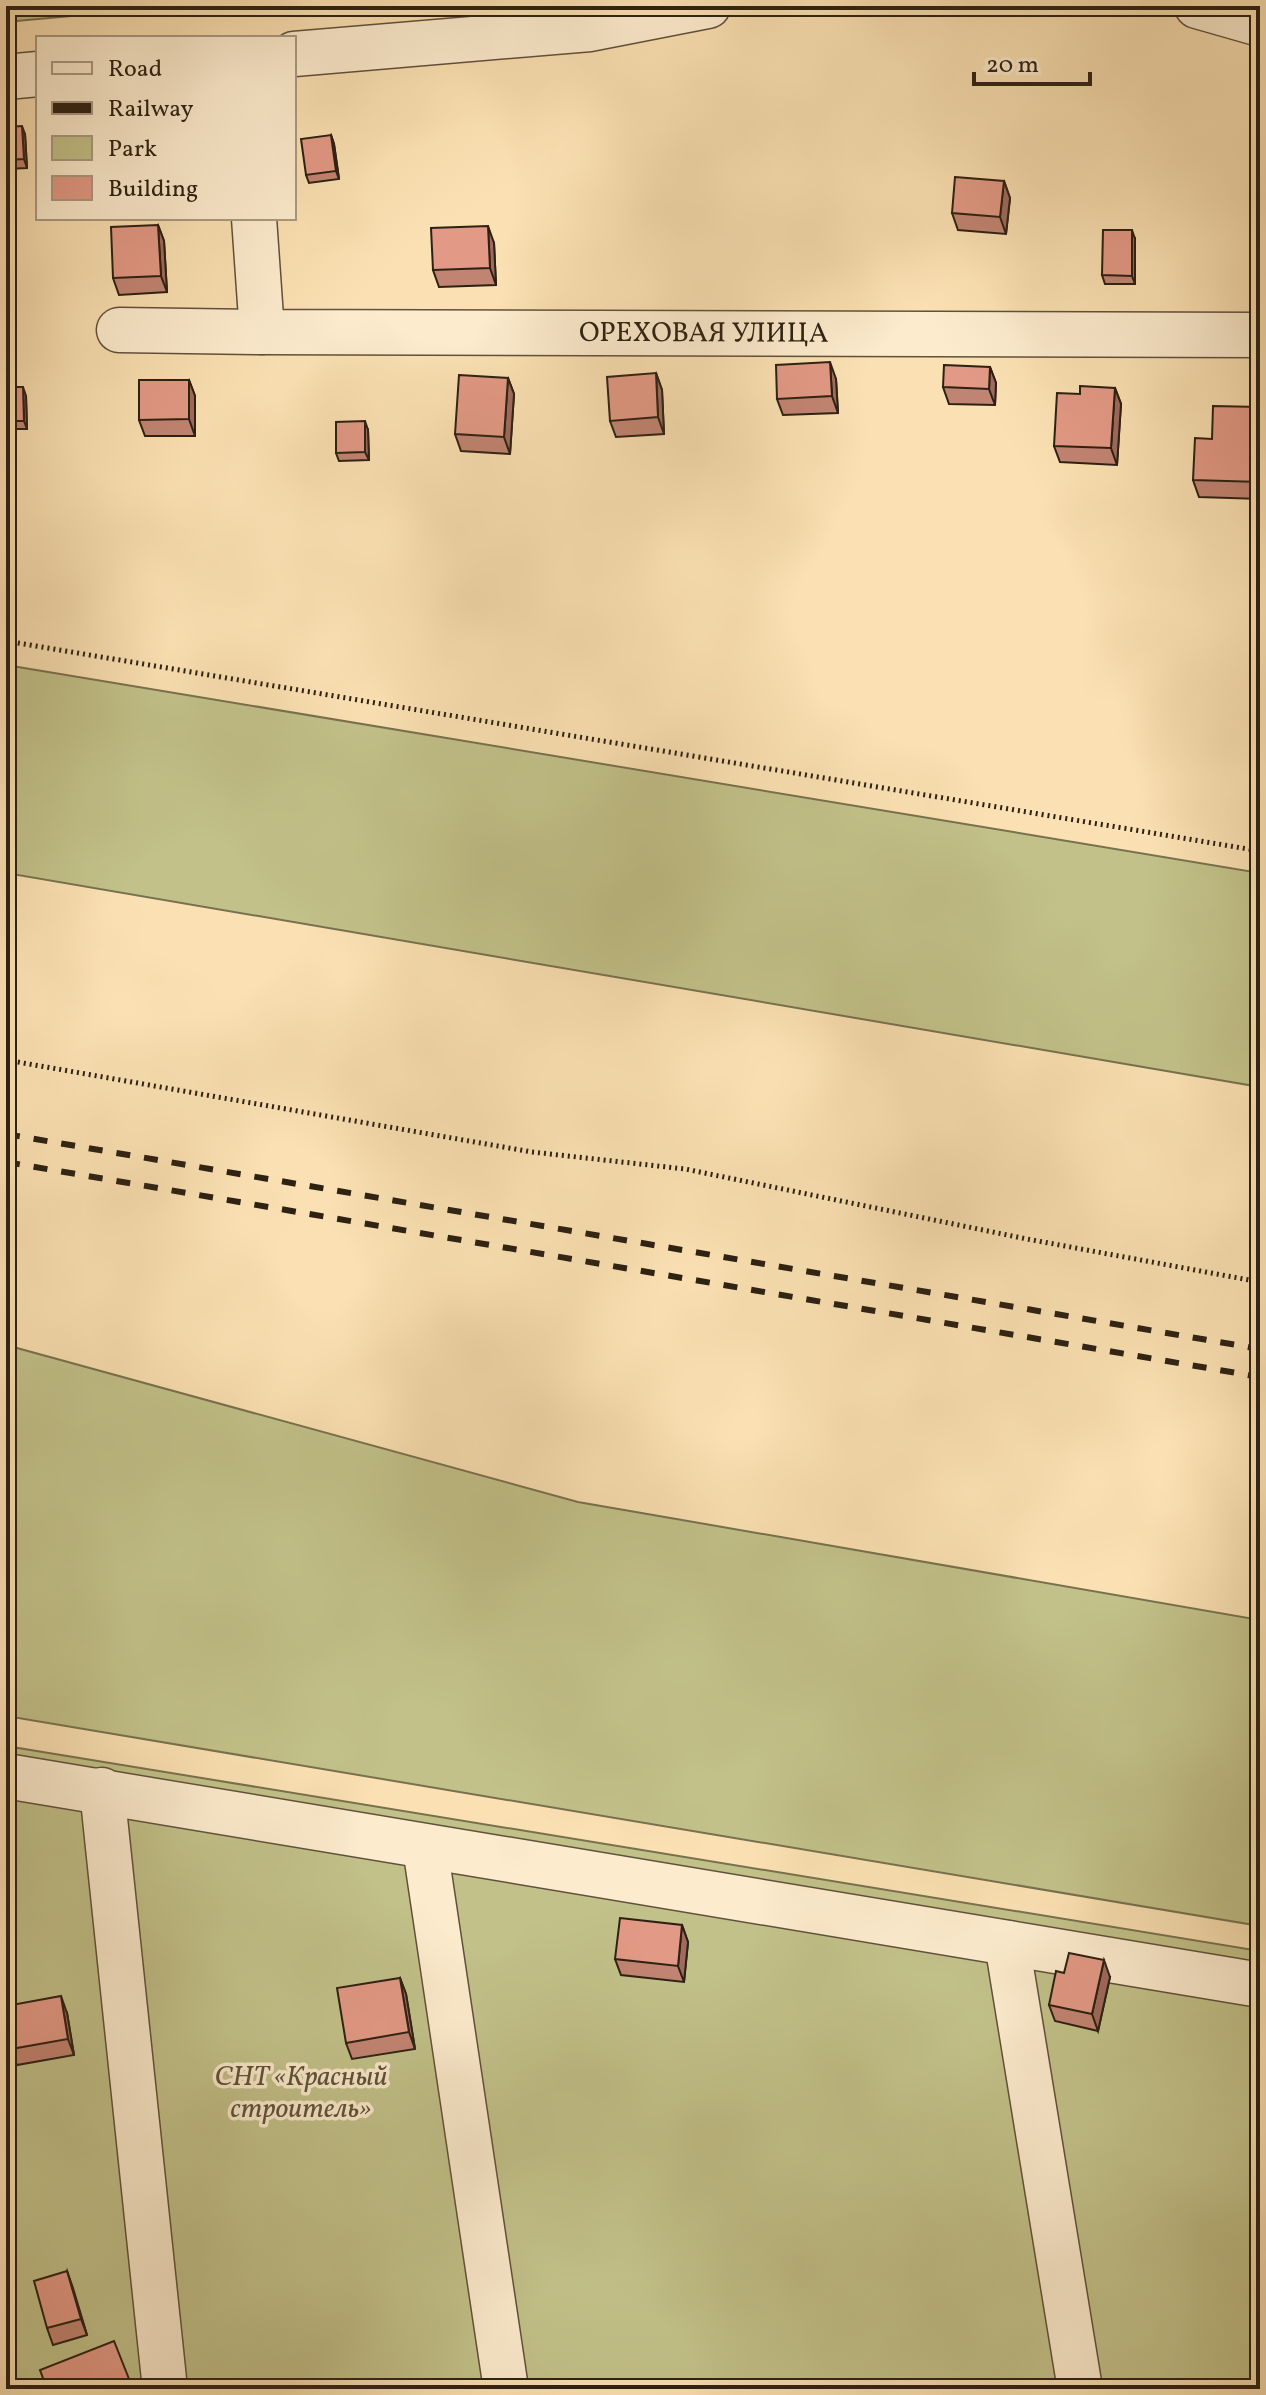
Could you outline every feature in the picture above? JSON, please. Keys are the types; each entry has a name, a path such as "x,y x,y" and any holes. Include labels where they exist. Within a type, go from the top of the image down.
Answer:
{"street":[{"path":"296,54 590,29 708,6"},
{"path":"1197,6 1260,24"},
{"path":"6,77 36,74"},
{"path":"254,220 262,332"},
{"name":"ОРЕХОВАЯ УЛИЦА","path":"119,330 1260,335"},
{"path":"6,1776 1260,1985"},
{"path":"102,1790 165,2389"},
{"path":"425,1847 506,2389"},
{"path":"1007,1943 1080,2389"}],"path":[{"path":"6,641 1260,851"},
{"path":"6,1060 532,1152 685,1169 1027,1239 1260,1282"}],"green space":[{"path":"6,6 182,6 6,22"},
{"path":"6,665 1260,873 1260,1087 6,873"},
{"path":"6,1345 578,1502 1260,1620 1260,1926 6,1716"},
{"name":"СНТ «Красный строитель»","path":"6,1746 1260,1951 1260,2389 6,2389"}],"building":[{"path":"22,126 24,159 6,160 6,127"},
{"path":"331,135 336,171 306,175 301,139"},
{"path":"955,177 1004,181 1000,217 952,213"},
{"path":"158,225 161,276 113,278 111,227"},
{"path":"488,226 490,268 433,270 431,228"},
{"path":"1103,230 1132,230 1132,276 1102,275"},
{"path":"830,362 832,396 777,399 776,365"},
{"path":"944,365 990,367 989,389 943,387"},
{"path":"656,373 658,417 610,421 607,377"},
{"path":"459,375 508,378 504,437 455,434"},
{"path":"139,380 189,380 189,419 139,420"},
{"path":"1080,386 1115,388 1111,448 1054,446 1057,393 1080,394"},
{"path":"6,387 23,387 24,421 6,421"},
{"path":"1213,406 1260,407 1260,482 1193,480 1195,438 1212,439"},
{"path":"365,421 365,452 336,453 336,422"},
{"path":"620,1918 682,1925 678,1966 615,1959"},
{"path":"1069,1953 1104,1960 1092,2014 1049,2005 1056,1971 1064,1973"},
{"path":"400,1978 409,2032 346,2043 337,1988"},
{"path":"61,1996 68,2039 11,2049 6,2006"},
{"path":"67,2271 81,2319 47,2328 34,2281"},
{"path":"114,2341 133,2389 47,2389 40,2370"}],"railway":[{"path":"6,1134 1260,1349"},
{"path":"6,1162 1260,1377"}]}
